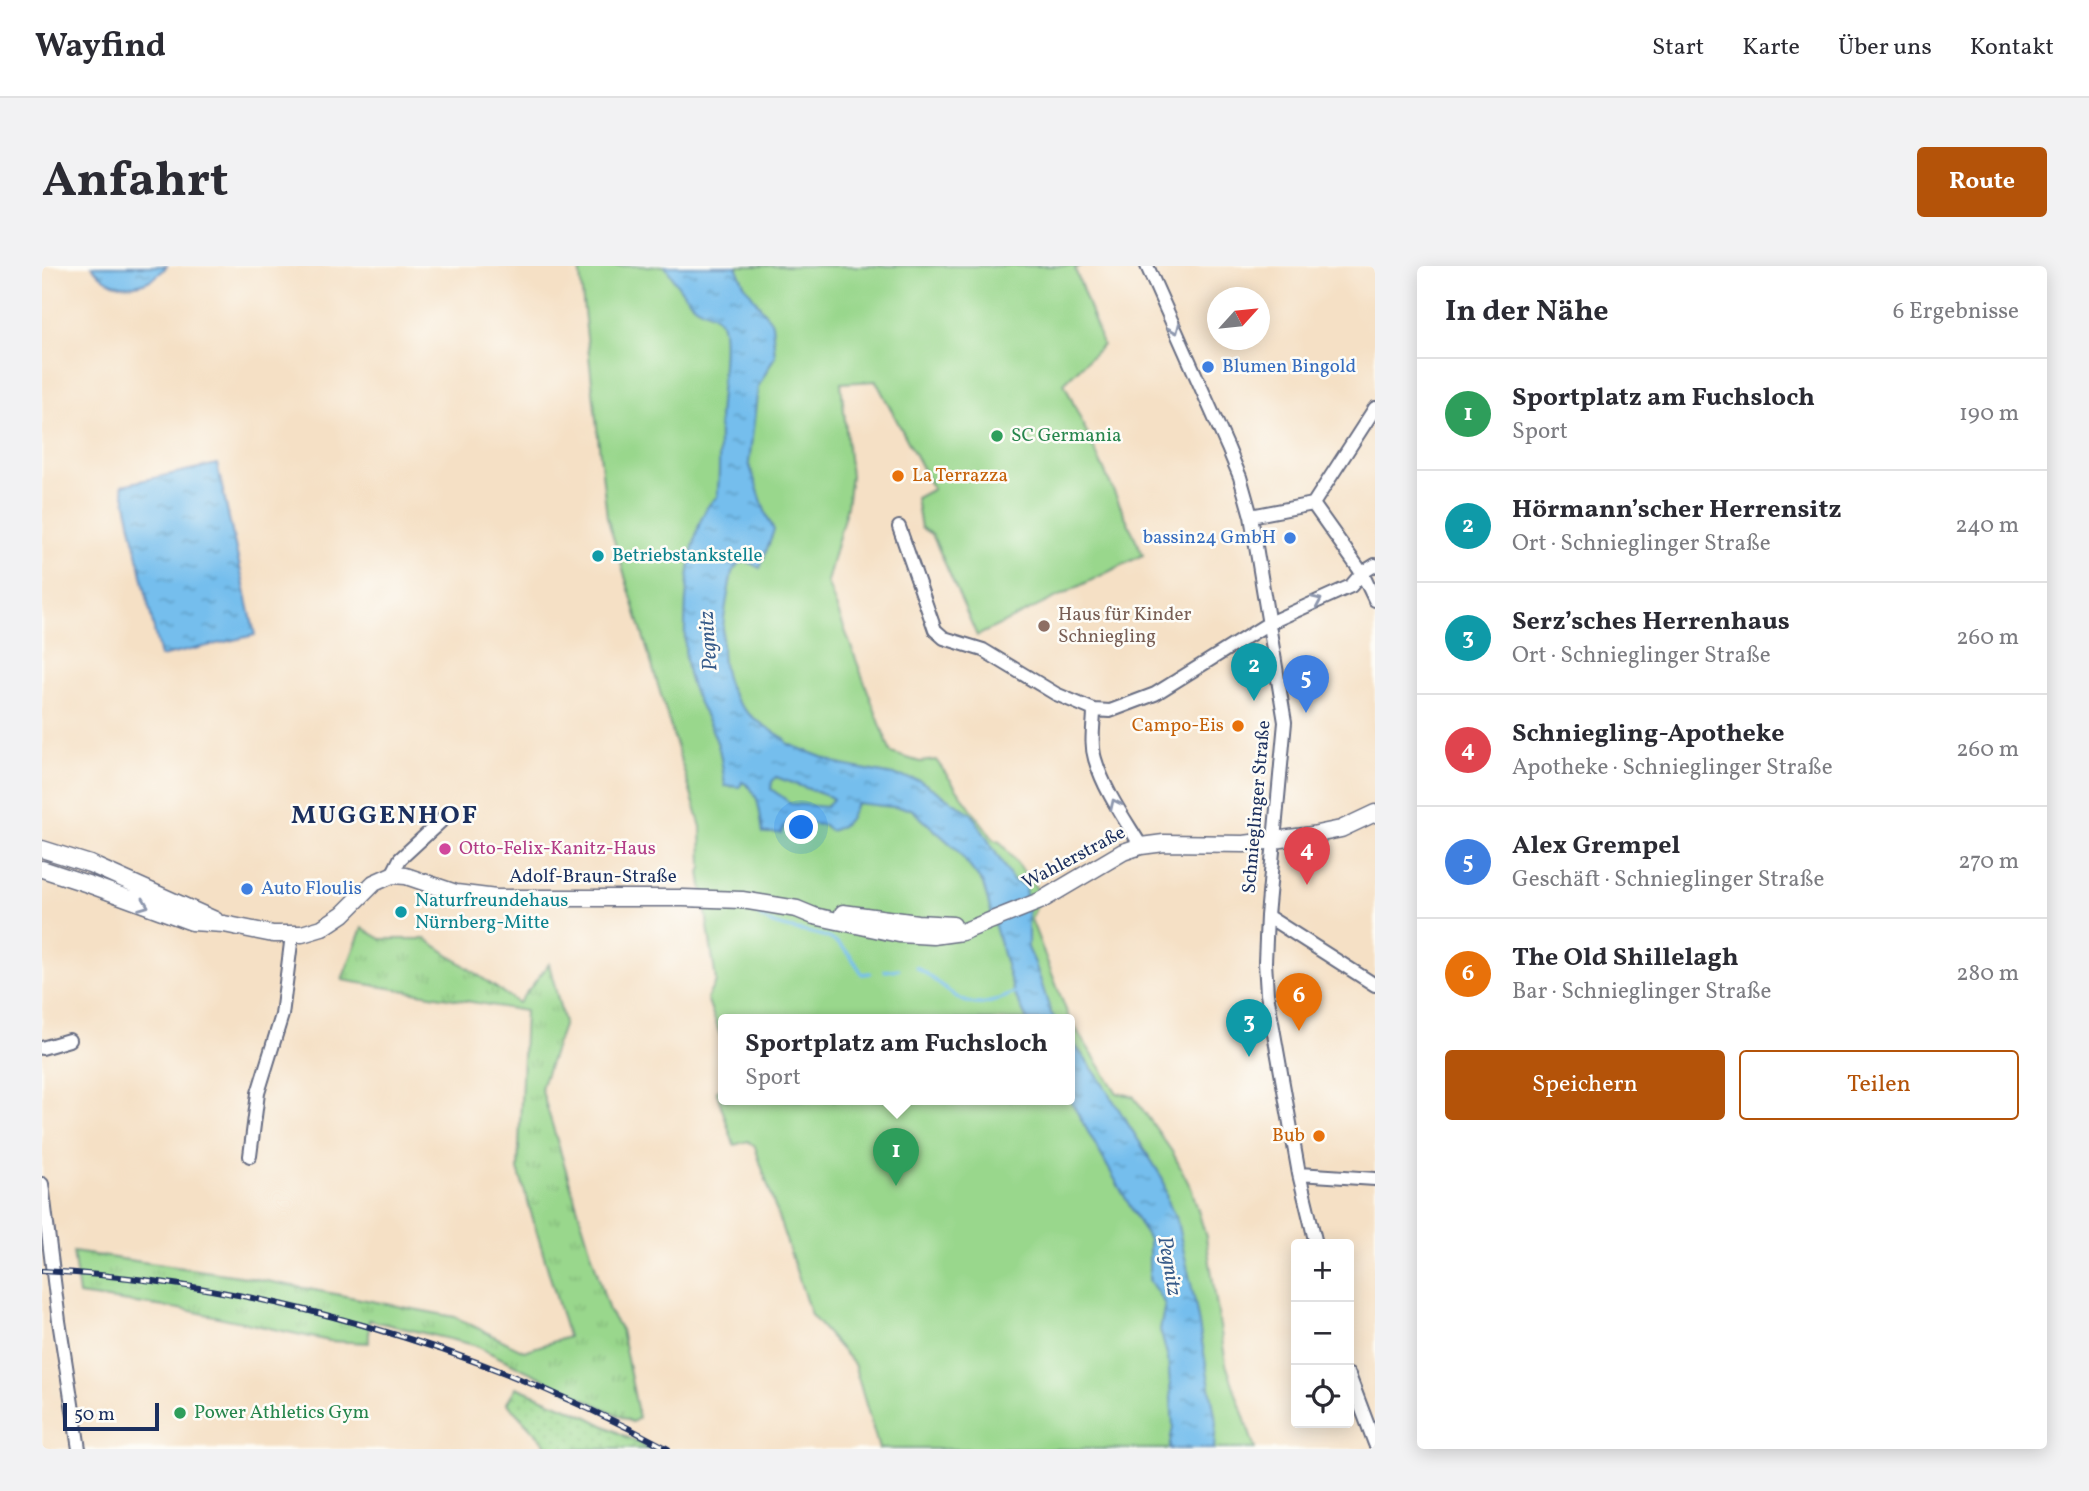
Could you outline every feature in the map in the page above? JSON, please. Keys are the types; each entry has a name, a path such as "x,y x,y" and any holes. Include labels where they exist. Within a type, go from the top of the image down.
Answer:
{"main road":[{"name":"Wahlerstraße","path":"980,924 1030,906 1061,891 1123,852 1140,846 1164,843 1231,845 1274,841 1332,832 1375,813"},
{"path":"42,849 99,868 224,924"},
{"path":"42,870 92,885 192,922 224,924 273,934 313,931 334,922 374,883 392,875"},
{"name":"Adolf-Braun-Straße","path":"392,875 407,876 456,892 496,898 712,898 762,902 797,909 814,908 936,925 980,924"}],"street":[{"name":"Schnieglinger Straße","path":"1147,266 1228,448 1251,516 1285,722 1267,916 1267,993 1299,1174 1315,1239"},
{"path":"1251,516 1313,504 1375,408"},
{"path":"1313,504 1362,573 1375,600"},
{"path":"899,527 935,630 944,638 983,650 1056,694 1094,710 1110,711 1155,694 1269,622 1350,586 1362,573 1375,565"},
{"path":"1094,710 1095,759 1120,814 1140,846"},
{"path":"392,875 400,859 452,811"},
{"path":"1267,916 1375,985"},
{"path":"250,1156 258,1093 282,1015 292,934"},
{"path":"42,1048 69,1040"},
{"path":"1299,1174 1375,1178"},
{"path":"42,1184 59,1321 79,1449"},
{"path":"1354,1388 1375,1444"}],"green space":[{"path":"579,266 1080,266 1075,269 1103,345 1064,383 1143,555 977,636 932,534 921,528 916,498 933,489 876,381 841,383 851,476 847,506 827,582 891,753 920,762 936,760 994,840 1000,842 1042,895 1031,919 1067,1014 718,1014 718,1029 707,998 716,981 700,872 701,827 607,517"},
{"path":"362,928 381,939 426,939 518,1003 549,964 564,1023 541,1088 609,1311 621,1330 639,1418 632,1422 474,1345 369,1320 369,1343 329,1341 186,1310 79,1295 73,1252 246,1277 455,1317 524,1351 568,1337 518,1169 525,1011 342,980"},
{"path":"1075,1027 1117,1093 1133,1096 1173,1153 1192,1190 1206,1237 1226,1364 1255,1449 879,1449 854,1364 811,1315 755,1147 748,1141 734,1145 721,1105 1075,1105"},
{"path":"516,1387 584,1415 650,1449 550,1449 507,1403"}],"water":[{"path":"92,266 167,266 150,280 130,286 109,281"},
{"name":"Pegnitz","path":"665,266 736,266 744,284 772,323 775,356 758,387 749,463 774,530 760,568 746,561 738,564 732,572 722,653 728,684 735,698 751,716 785,739 788,744 842,765 919,780 972,814 1013,881 1025,886 1028,948 1052,1014 1024,1014 1014,993 983,884 956,849 911,809 856,803 847,821 830,831 824,825 790,822 784,826 781,833 763,833 756,797 748,786 742,782 740,787 725,786 716,739 689,679 685,651 686,604 692,551 698,527 717,497 723,331 719,319 694,305","holes":["776,777 833,799 826,807 792,804 771,789 772,782"]},
{"path":"217,464 255,635 160,657 122,485"},
{"name":"Pegnitz","path":"1075,1045 1163,1179 1168,1204 1176,1217 1195,1302 1216,1421 1214,1449 1169,1449 1173,1426 1168,1358 1160,1330 1165,1304 1149,1280 1149,1240 1073,1105"}],"waterway":[{"path":"754,909 767,921 777,925 835,941 862,974 870,973"},
{"path":"916,967 964,1001 982,1004 1019,991"},
{"path":"885,971 899,969"}],"railway":[{"path":"42,1271 122,1277 203,1289 364,1325 444,1350 521,1380 596,1412 668,1449"}],"place":[{"name":"Blumen Bingold","path":"1208,367"},
{"name":"SC Germania","path":"997,436"},
{"name":"La Terrazza","path":"898,476"},
{"name":"bassin24 GmbH","path":"1290,538"},
{"name":"Betriebstankstelle","path":"598,556"},
{"name":"Haus für Kinder Schniegling","path":"1044,626"},
{"name":"Hörmann’scher Herrensitz","path":"1254,701"},
{"name":"Alex Grempel","path":"1306,713"},
{"name":"Campo-Eis","path":"1238,726"},
{"name":"Otto-Felix-Kanitz-Haus","path":"445,849"},
{"name":"Schniegling-Apotheke","path":"1307,885"},
{"name":"Auto Floulis","path":"247,889"},
{"name":"Naturfreundehaus Nürnberg-Mitte","path":"401,912"},
{"name":"The Old Shillelagh","path":"1299,1031"},
{"name":"Serz’sches Herrenhaus","path":"1249,1057"},
{"name":"Bub","path":"1319,1136"},
{"name":"Sportplatz am Fuchsloch","path":"896,1186"},
{"name":"Power Athletics Gym","path":"180,1413"}],"district":[{"name":"MUGGENHOF","path":"385,816"}]}
